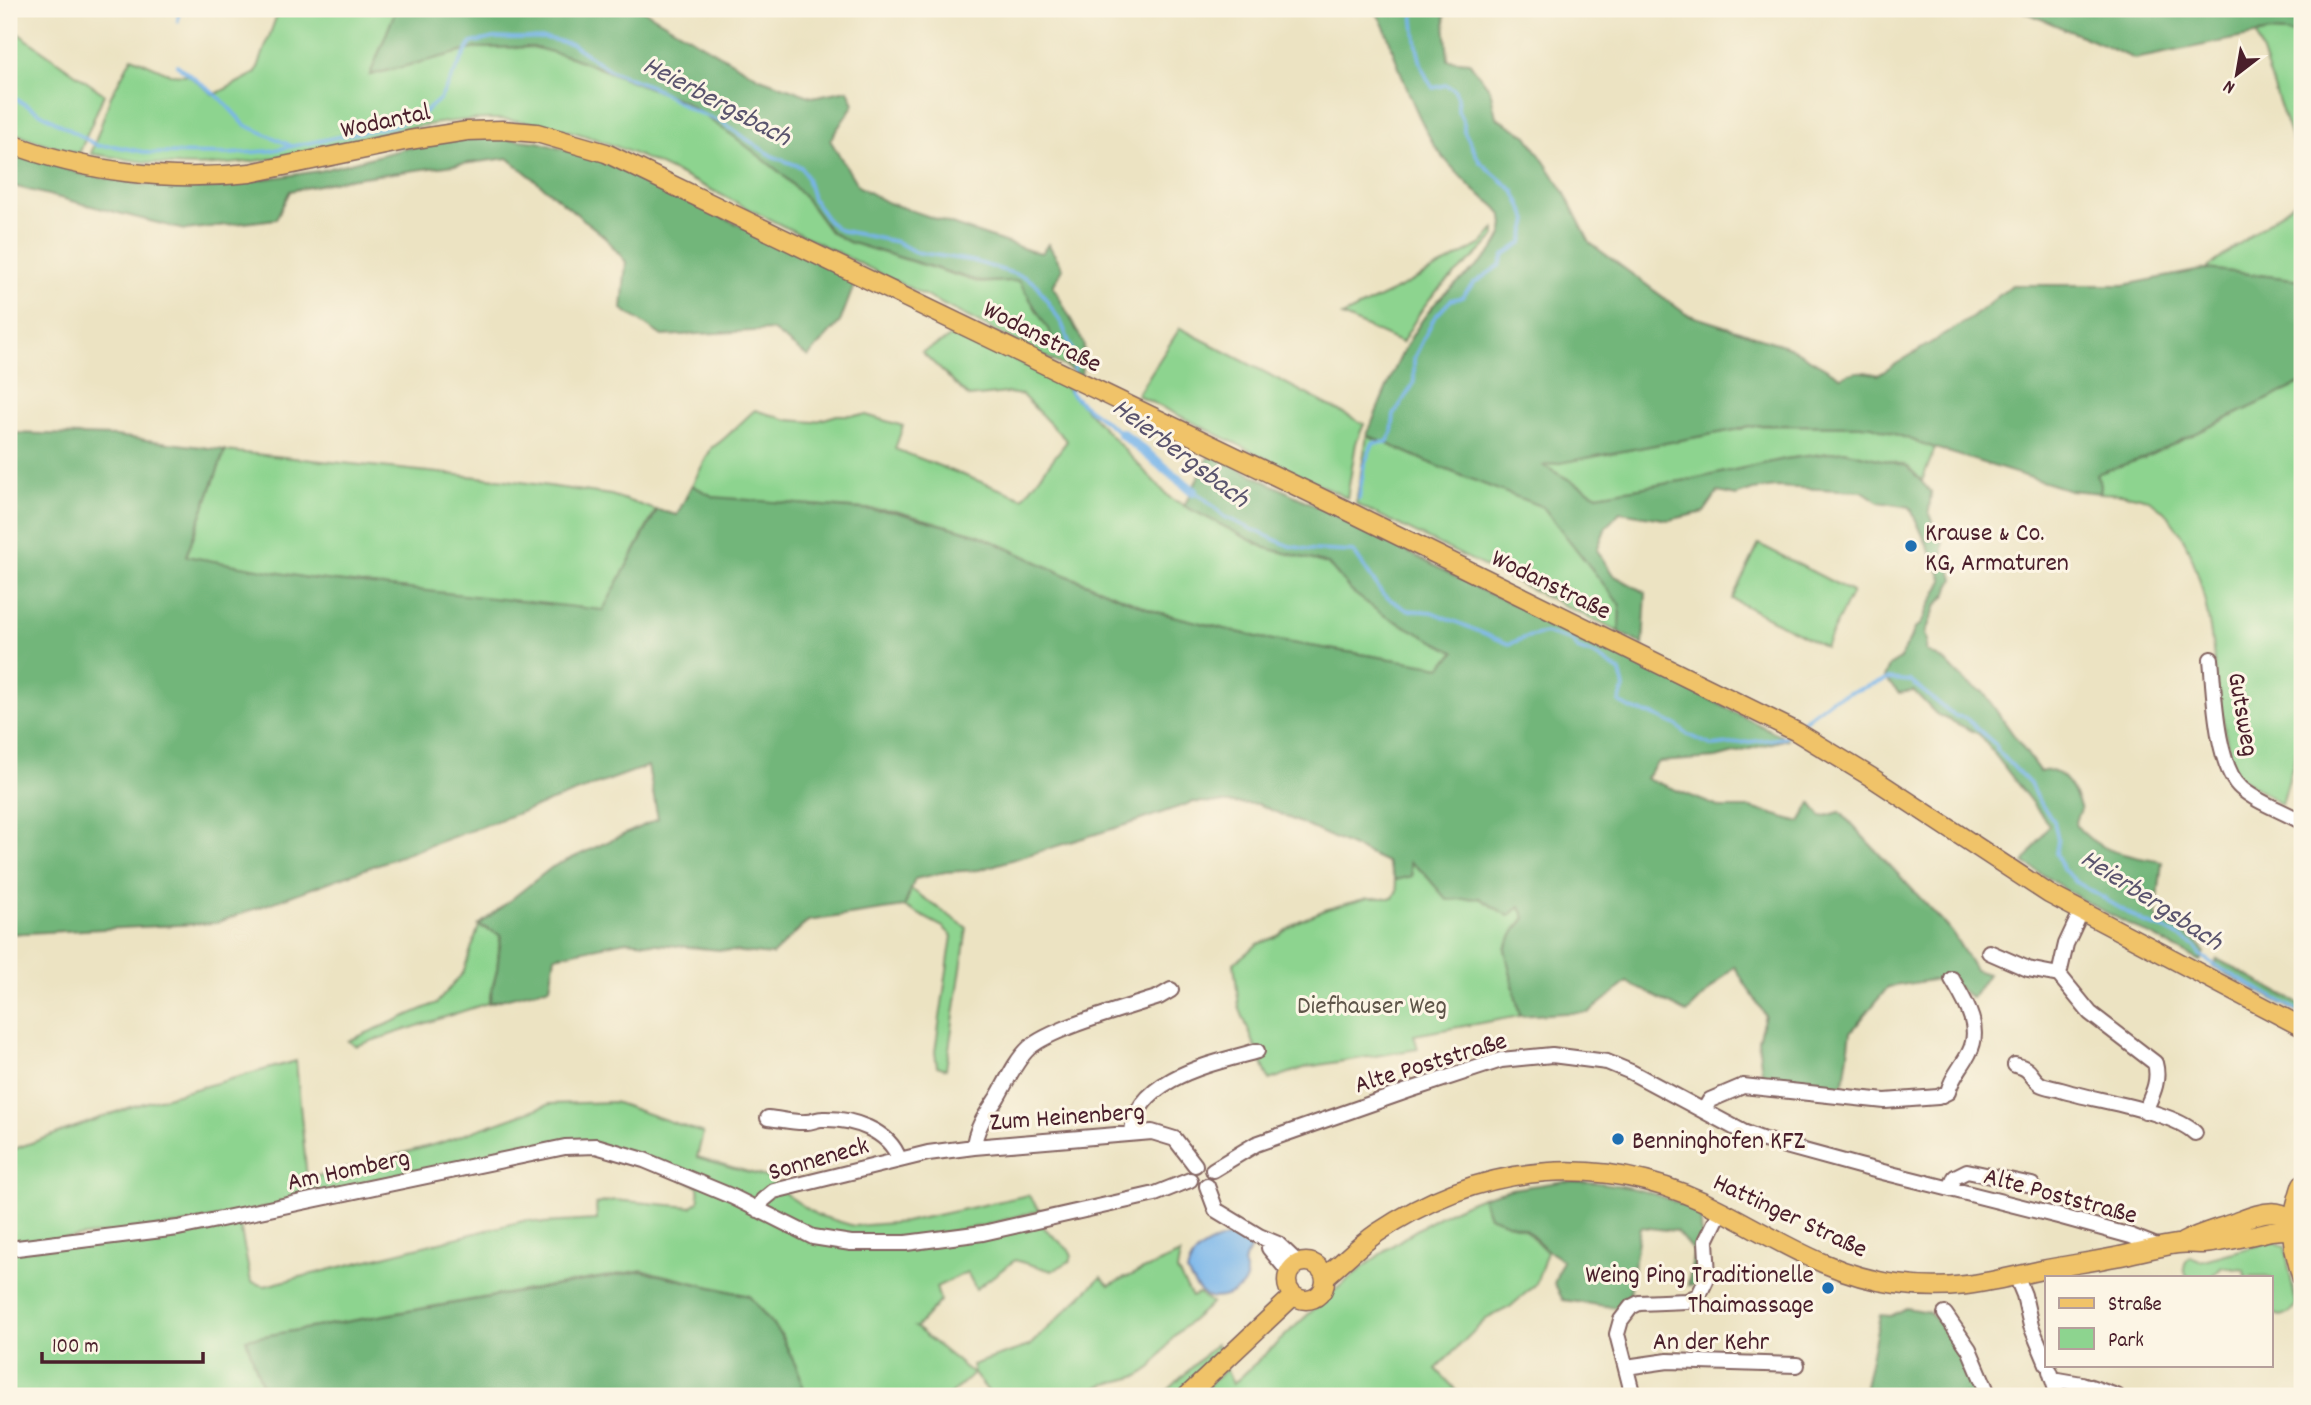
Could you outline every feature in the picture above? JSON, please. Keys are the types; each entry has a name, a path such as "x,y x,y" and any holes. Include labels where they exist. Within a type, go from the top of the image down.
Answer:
{"main road":[{"name":"Wodantal","path":"9,143 54,159 120,172 225,176 434,135 519,131 569,141 606,153 758,225"},
{"name":"Wodanstraße","path":"758,225 1790,729 1871,777 2008,868 2081,912 2302,1027"},
{"name":"Hattinger Straße","path":"1293,1296 1304,1300 1315,1298 1323,1290 1306,1269 1355,1249 1403,1216 1447,1194 1480,1182 1533,1172 1584,1171 1631,1177 1676,1190 1721,1210 1813,1259 1876,1281 1914,1286 1958,1287 2017,1278 2041,1270 2179,1243 2225,1241 2296,1222"},
{"path":"2302,1174 2296,1187 2294,1249 2302,1279"},
{"name":"Hattinger Straße","path":"2179,1243 2204,1231 2268,1212 2296,1187"},
{"name":"Hattinger Straße","path":"2268,1212 2296,1222"},
{"path":"1187,1396 1293,1296 1286,1286 1306,1269"}],"street":[{"name":"Gutsweg","path":"2211,659 2221,743 2231,773 2245,791 2302,822"},
{"path":"2060,975 2066,944 2081,912"},
{"path":"1989,952 2028,969 2060,975 2091,1013 2155,1063 2158,1076 2145,1111"},
{"path":"1704,1110 1710,1100 1743,1086 1885,1101 1938,1097 1948,1092 1954,1074 1971,1050 1973,1037 1969,1009 1952,979"},
{"path":"974,1147 977,1131 988,1112 1026,1051 1037,1041 1159,997 1171,990"},
{"path":"1132,1132 1134,1120 1140,1110 1160,1086 1186,1073 1257,1051"},
{"name":"Alte Poststraße","path":"1213,1170 1256,1144 1410,1090 1514,1058 1552,1055 1606,1062 1743,1132 1764,1140 2059,1216 2131,1236 2159,1247"},
{"path":"2015,1065 2027,1068 2040,1084 2145,1111 2186,1125 2195,1133"},
{"name":"Sonneneck","path":"768,1118 808,1123 820,1119 862,1126 888,1139 895,1147 899,1159"},
{"name":"Zum Heinenberg","path":"928,1153 1152,1132 1175,1139 1195,1165"},
{"name":"Am Homberg","path":"9,1249 178,1228 565,1147 596,1146 644,1160 758,1210"},
{"name":"Sonneneck","path":"758,1210 763,1200 774,1191 928,1153"},
{"path":"1207,1164 1213,1170 1214,1177 1208,1186 1196,1186 1190,1180 1190,1173 1195,1165 1207,1164"},
{"name":"Alte Poststraße","path":"1950,1189 1955,1177 1967,1171 2032,1185"},
{"path":"758,1210 813,1237 851,1243 906,1243 983,1233 1155,1194 1190,1180"},
{"path":"1208,1186 1216,1210 1259,1236 1278,1244 1306,1269"},
{"name":"An der Kehr","path":"1633,1396 1617,1335 1620,1320 1631,1307 1639,1303 1687,1301 1699,1295 1709,1276 1706,1241 1721,1210"},
{"path":"2017,1278 2031,1326 2045,1360"},
{"path":"1945,1314 1969,1349 1989,1396"},
{"name":"An der Kehr","path":"1626,1367 1668,1361 1797,1365"},
{"path":"2047,1366 2058,1396"},
{"path":"2053,1379 2082,1384 2117,1396"}],"green space":[{"path":"279,9 395,12 370,75 476,48 533,47 571,57 683,101 737,138 782,174 806,199 830,232 849,242 981,283 1019,280 1062,351 1068,368 675,172 638,155 563,129 525,122 462,120 409,128 281,157 211,165 170,165 91,154 111,96 132,57 170,74 188,75 214,95 256,73"},
{"path":"406,9 641,9 760,78 812,97 848,90 854,104 830,140 858,186 886,202 1031,251 1042,253 1048,244 1063,268 1053,286 1084,344 1081,376 1068,368 1061,351 1019,281 981,282 849,242 830,231 806,199 782,174 683,101 571,57 533,47 477,48 370,75 395,12"},
{"path":"1374,9 1444,9 1448,60 1469,62 1490,89 1496,117 1527,136 1563,190 1590,243 1686,314 1789,347 1841,377 1859,372 1878,375 1973,317 2012,285 2124,285 2206,269 2302,280 2302,383 2144,458 2096,474 2101,484 2100,493 2070,490 1872,426 1761,425 1544,466 1597,495 1693,479 1785,459 1844,451 1907,466 1931,492 1929,512 1943,544 1943,558 1949,564 1954,579 1946,595 1936,606 1925,634 1926,651 1946,662 1966,681 1983,692 2040,772 2054,772 2066,781 2081,809 2075,824 2084,834 2114,851 2162,862 2156,917 2198,942 2204,952 2200,961 2084,901 2024,863 2049,825 1979,734 1936,714 1914,691 1899,693 1884,678 1889,666 1900,659 1943,580 1910,507 1879,502 1862,491 1776,487 1753,490 1736,496 1718,492 1704,512 1669,520 1620,512 1606,527 1597,550 1613,575 1646,593 1643,645 1619,632 1620,605 1543,507 1442,468 1367,435 1390,379 1418,326 1443,295 1492,251 1500,240 1503,229 1503,218 1498,209 1468,184 1434,145 1401,73 1385,28"},
{"path":"2018,9 2302,9 2302,34 2269,32 2135,59"},
{"path":"9,27 104,94 79,154 9,130"},
{"path":"2269,32 2302,34 2302,170 2256,35"},
{"path":"493,137 538,142 603,161 856,280 840,322 808,357 772,330 662,336 622,309 626,262 605,237 508,158 347,179 290,191 276,219 185,230 9,185 9,150 81,174 145,185 224,185 319,171 431,142"},
{"path":"2302,197 2302,280 2206,269"},
{"path":"1495,229 1495,236 1428,301 1402,343 1342,316 1482,244"},
{"path":"1180,328 1364,424 1356,443 1347,498 1137,395"},
{"path":"960,330 1063,385 1170,498 1266,548 1328,564 1351,591 1383,615 1456,651 1441,667 1261,638 1157,612 1066,575 979,535 896,511 714,498 692,485 712,447 755,410 788,420 814,422 837,415 866,415 903,426 895,449 1023,498 1067,441 1022,395 1007,393 969,397 922,352"},
{"path":"2302,383 2302,742 2299,741 2282,805 2236,774 2233,775 2206,605 2187,546 2166,514 2152,502 2127,494 2100,493 2101,484 2095,474 2143,458"},
{"path":"1761,425 1872,426 1935,448 1922,481 1907,466 1844,451 1785,459 1693,479 1597,495 1543,466"},
{"path":"9,433 115,436 225,450 186,556 308,578 603,610 657,510 677,515 692,485 714,497 896,512 979,535 1065,575 1157,612 1261,638 1441,667 1455,652 1383,615 1351,591 1328,564 1266,548 1184,506 1210,454 1483,591 1615,651 1787,739 1716,758 1658,762 1646,778 1721,808 1751,808 1800,822 1811,803 1822,817 1840,812 1952,932 1975,970 1988,974 1972,998 1945,978 1888,987 1851,1032 1844,1082 1833,1093 1763,1081 1758,1040 1765,1015 1734,966 1687,1013 1627,982 1588,1013 1520,1016 1505,949 1525,918 1520,907 1509,916 1479,898 1447,900 1423,872 1410,862 1412,876 1395,880 1387,862 1258,804 1193,802 979,870 945,872 915,879 904,907 808,921 772,955 626,941 555,956 550,987 489,1003 497,970 501,935 479,925 552,867 658,819 648,766 216,923 9,934"},
{"path":"1367,435 1442,468 1543,507 1620,605 1619,632 1356,504"},
{"path":"225,451 507,480 611,495 656,510 603,611 307,578 186,557"},
{"path":"1759,544 1852,592 1825,647 1732,599"},
{"name":"Diefhauser Weg","path":"1409,861 1423,872 1447,899 1479,898 1509,916 1520,906 1525,918 1505,949 1520,1016 1414,1035 1418,1049 1307,1067 1269,1080 1239,1007 1234,963 1258,944 1327,909 1368,898 1393,898 1397,890 1395,880 1412,876"},
{"path":"911,889 967,928 946,1069 937,1066 935,1052 952,936 943,927 905,907"},
{"path":"479,926 500,935 497,970 488,1003 356,1046 348,1041 437,1003 463,973"},
{"path":"2217,959 2302,1005 2302,1015 2213,966"},
{"path":"296,1061 307,1179 440,1143 550,1104 614,1102 703,1133 697,1157 769,1178 787,1195 817,1215 854,1226 905,1222 1028,1195 1040,1210 983,1226 850,1248 1040,1224 1070,1251 1072,1256 1070,1261 1052,1271 1015,1260 976,1289 967,1272 936,1287 940,1301 915,1327 973,1374 949,1396 804,1396 800,1375 781,1334 749,1296 642,1270 246,1339 266,1396 9,1396 9,1252 239,1220 251,1282 265,1286 527,1220 543,1223 597,1220 596,1204 614,1200 691,1207 699,1201 698,1186 597,1143 179,1225 9,1245 9,1151 130,1107"},
{"path":"1566,1181 1635,1189 1700,1213 1704,1264 1697,1285 1688,1285 1694,1252 1676,1231 1640,1227 1629,1298 1619,1308 1563,1300 1554,1284 1562,1260 1525,1229 1489,1216 1482,1197 1511,1189"},
{"path":"1482,1197 1489,1216 1524,1229 1547,1252 1536,1284 1510,1307 1486,1319 1436,1369 1462,1396 1197,1396 1226,1369 1233,1384 1349,1278 1380,1254 1446,1213"},
{"path":"2274,1241 2285,1247 2296,1305 2281,1316 2272,1313 2272,1276 2245,1276 2244,1270 2222,1267 2213,1276 2187,1276 2184,1269 2190,1257 2200,1261"},
{"path":"1180,1254 1177,1271 1192,1297 1199,1294 1212,1303 1175,1335 1152,1367 1139,1376 1099,1386 1088,1396 992,1396 974,1374 972,1365 1029,1346 1101,1277 1109,1285"},
{"path":"642,1271 749,1296 781,1335 800,1375 804,1396 266,1396 246,1339"},
{"path":"1906,1308 1928,1312 1946,1328 1983,1391 1983,1396 1863,1396 1880,1315 1891,1316"},
{"path":"1216,1344 1223,1354 1179,1396 1162,1396"}],"water":[{"path":"1238,1234 1249,1241 1250,1250 1243,1263 1246,1279 1239,1289 1228,1296 1208,1297 1196,1287 1187,1272 1190,1263 1199,1250"}],"waterway":[{"path":"178,21 179,9"},
{"path":"1359,499 1364,465 1373,443 1387,442 1392,433 1394,415 1414,383 1414,358 1434,318 1451,300 1462,297 1473,284 1500,265 1504,255 1522,243 1528,220 1514,191 1480,162 1464,131 1454,89 1446,85 1433,88 1423,70 1413,9"},
{"name":"Heierbergsbach","path":"9,95 98,146 114,146 149,153 229,154 269,151 392,126 421,115 440,99 471,43 494,38 545,38 572,44 611,71 655,88 689,109 721,122 772,156 801,167 813,199 828,221 839,230 897,242 915,252 973,261 1025,277 1036,284 1062,324 1076,360 1073,374"},
{"path":"177,65 221,99 245,125 290,145"},
{"name":"Heierbergsbach","path":"1071,385 1070,392 1082,404 1121,433"},
{"name":"Heierbergsbach","path":"1121,433 1193,491"},
{"name":"Heierbergsbach","path":"1193,491 1225,517 1289,546 1354,552 1383,595 1407,610 1432,612 1509,644 1545,633 1573,641 1578,649 1595,655 1620,672 1624,688 1619,702 1676,725 1688,735 1713,746 1783,738 1787,735"},
{"name":"Heierbergsbach","path":"1798,725 1832,699 1888,679 1910,681 1955,716 1966,718 1996,745 1996,749 2031,785 2037,799 2054,821 2058,840 2056,853 2063,869 2078,883 2145,923 2166,930 2195,946 2200,955 2216,966 2302,1013"}],"place":[{"name":"Krause & Co. KG, Armaturen","path":"1911,546"},
{"name":"Benninghofen KFZ","path":"1618,1139"},
{"name":"Weing Ping Traditionelle Thaimassage","path":"1828,1288"}]}
